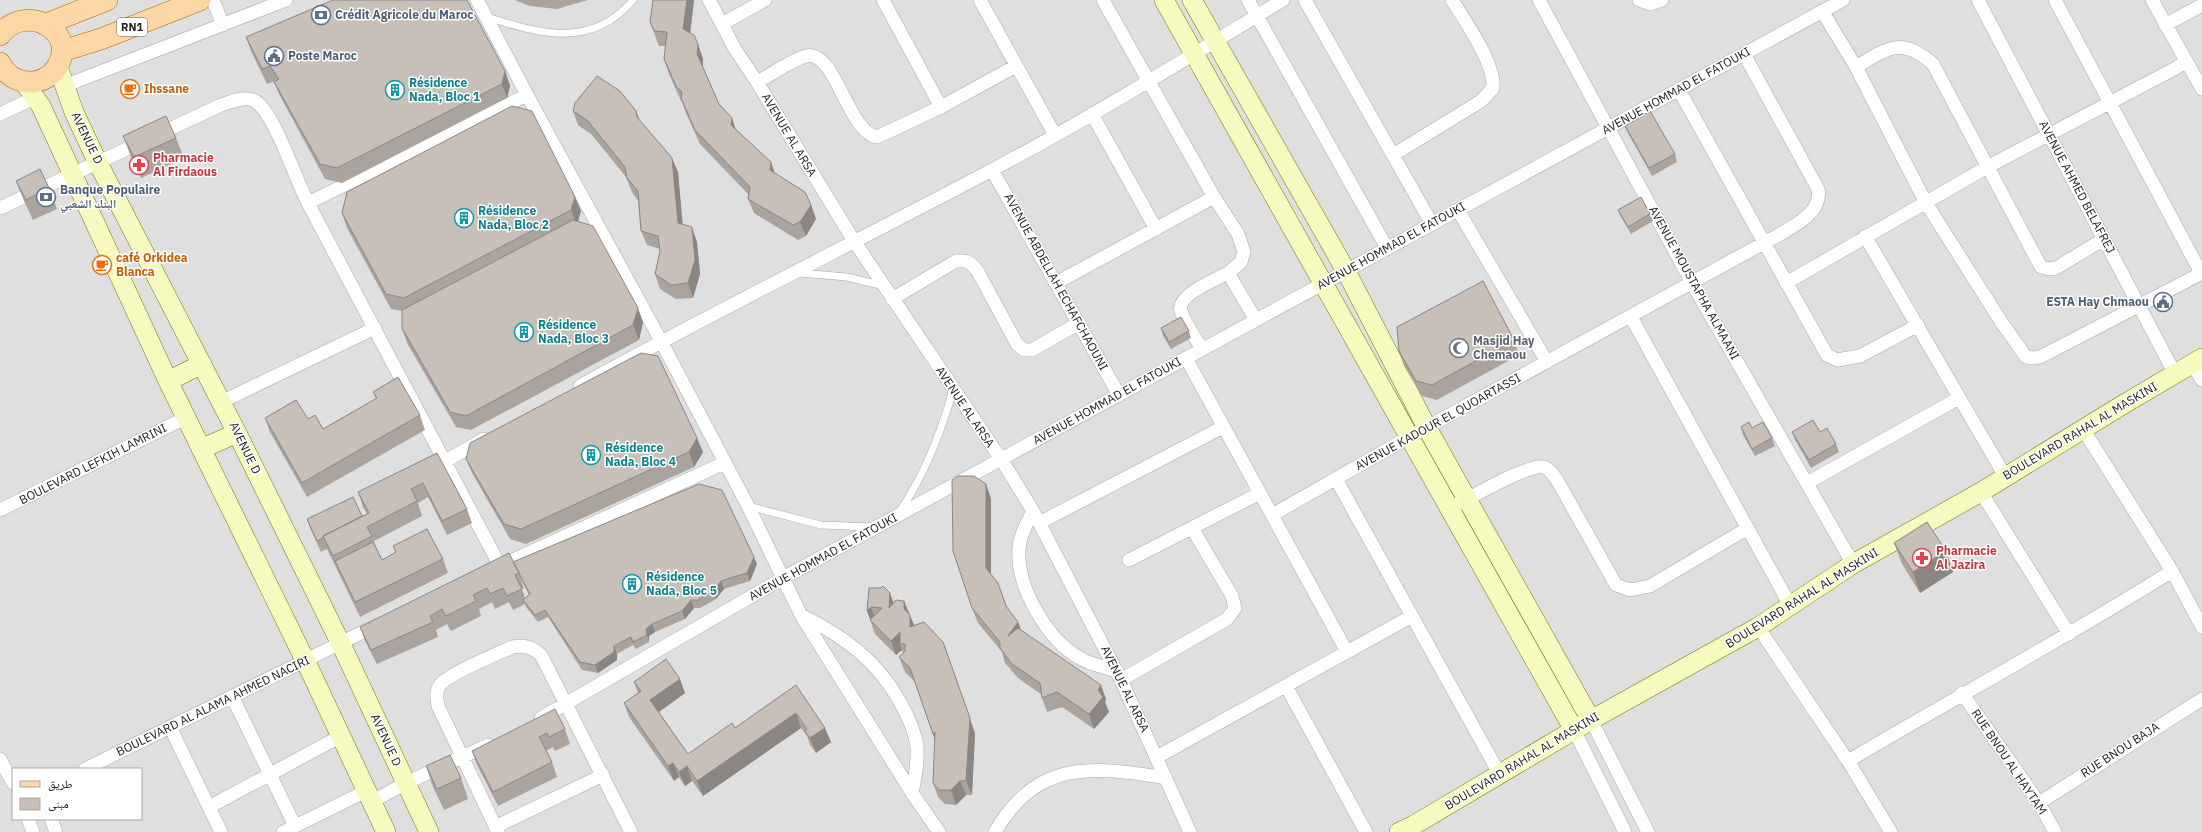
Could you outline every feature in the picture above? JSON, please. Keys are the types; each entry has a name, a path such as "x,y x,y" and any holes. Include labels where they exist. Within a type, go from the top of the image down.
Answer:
{"main road":[{"name":"RN1","path":"13,78 36,82 45,78 60,59 101,39 200,0"},
{"path":"2,26 35,13 101,1"},
{"path":"35,13 60,37 60,59"}],"street":[{"path":"213,0 223,25"},
{"path":"64,86 286,0"},
{"path":"477,0 661,341 748,506 801,615 936,831"},
{"name":"AVENUE AL ARSA","path":"709,0 735,49 758,82 854,241 953,390 1001,459 1033,511 1119,675 1190,832"},
{"path":"722,24 765,0"},
{"path":"883,0 941,107"},
{"path":"980,0 1055,135"},
{"path":"1103,0 1214,197 1238,234 1244,252 1241,262 1228,273 1185,296 1181,303 1181,312 1202,349"},
{"path":"1164,0 1574,730 1625,832"},
{"path":"1192,0 1346,271 1426,428 1591,720 1648,832"},
{"path":"1248,0 1387,248"},
{"path":"566,394 661,341 992,170 1149,82 1283,0"},
{"path":"1305,0 1432,224"},
{"path":"1393,155 1481,102 1493,88 1492,72 1452,0"},
{"name":"AVENUE MOUSTAPHA ALMAANI","path":"1539,0 1692,283 1853,564"},
{"path":"1639,0 1652,4 1662,0"},
{"name":"AVENUE HOMMAD EL FATOUKI","path":"531,723 566,706 783,578 1843,0"},
{"name":"AVENUE AHMED BELAFREJ","path":"1978,0 2175,374"},
{"path":"1822,11 1856,67 1926,203 2021,352 2029,358 2040,357 2201,273 2055,0"},
{"path":"2152,0 2202,89"},
{"path":"2165,25 2202,5"},
{"path":"1856,67 1881,52 1895,47 1909,47 1923,54 1933,64 1940,74 1989,166 2031,252 2041,266 2050,269 2056,268 2104,239"},
{"name":"AVENUE KADOUR EL QUOARTASSI","path":"1272,515 1409,437 1632,317 1764,243 1810,214 1817,205 1820,197 1818,189 1744,54"},
{"path":"758,82 796,61 807,56 812,56 819,60 831,73 862,129 870,136 877,137 889,133 941,107 1016,66"},
{"name":"AVENUE D","path":"60,59 64,86 97,161 237,433 340,642 430,832"},
{"path":"1786,283 1865,236 1926,203 1989,166 2111,103 2176,68 2186,61"},
{"path":"0,114 13,78"},
{"path":"13,78 71,175 185,418 305,660 386,832"},
{"path":"1679,90 1827,355 1837,360 1860,356 1918,325"},
{"path":"308,203 527,95"},
{"path":"0,208 71,175 97,161 220,105 248,99 257,102 268,116 308,203 500,566"},
{"path":"1092,114 1156,229"},
{"name":"AVENUE ABDELLAH ECHAFCHAOUNI","path":"992,170 1119,395"},
{"path":"1056,283 1214,197"},
{"path":"1458,210 1547,362"},
{"path":"1865,236 2005,476"},
{"path":"892,299 956,261 966,260 972,263 978,272 1017,344 1024,350 1032,350 1079,323"},
{"path":"1228,273 1256,320"},
{"path":"1632,317 1790,605"},
{"path":"221,402 375,328"},
{"path":"1186,358 1347,652"},
{"path":"168,381 202,364"},
{"name":"BOULEVARD RAHAL AL MASKINI","path":"1410,830 1499,774 1591,720 1758,628 1853,564 1981,492 2083,428 2175,374 2199,367"},
{"path":"1807,483 1959,398"},
{"name":"BOULEVARD LEFKIH LAMRINI","path":"0,510 185,418"},
{"path":"1039,523 1223,427"},
{"path":"2083,428 2172,571 2202,627"},
{"path":"444,462 498,431"},
{"path":"201,449 237,433"},
{"path":"486,572 724,462"},
{"path":"1450,508 1522,471 1542,466 1549,469 1557,480 1616,585 1630,590 1642,589 1660,581 1748,528"},
{"path":"1336,479 1499,774"},
{"path":"1981,492 2068,634"},
{"path":"1128,560 1260,493"},
{"path":"1033,511 1021,537 1018,560 1024,585 1039,615 1051,634 1071,653 1089,663 1119,675 1219,625 1234,612 1235,605 1232,596 1192,528"},
{"path":"1848,761 1962,693 2006,671 2172,571"},
{"path":"801,615 843,637 867,656 898,696 909,718 916,739 917,758 912,793"},
{"path":"1157,757 1412,616"},
{"name":"BOULEVARD AL ALAMA AHMED NACIRI","path":"87,768 389,619"},
{"path":"1758,628 1848,761 1891,832"},
{"path":"603,775 497,829 462,758 437,700 439,685 449,678 512,646 531,647 541,655 603,775 631,832"},
{"path":"1286,686 1366,832"},
{"name":"RUE BNOU AL HAYTAM","path":"1962,693 2039,803 2055,832"},
{"path":"232,696 296,826"},
{"name":"RUE BNOU BAJA","path":"2039,803 2201,702"},
{"path":"170,727 209,807 217,831"},
{"path":"209,807 341,736"},
{"path":"283,832 406,783 497,741"},
{"path":"0,759 7,779"},
{"path":"995,832 1008,811 1022,795 1057,777 1071,772 1096,769 1166,778"},
{"path":"28,820 33,832"},
{"path":"51,820 56,832"}],"lane":[{"path":"486,17 528,30 562,34 576,33 598,28 613,20 633,0"},
{"path":"793,273 847,277 884,286"},
{"path":"896,516 915,489 927,464 953,390"},
{"path":"748,506 820,525 876,527"}],"shaded area":[{"path":"0,0 2202,0 2202,832 0,832"}],"building":[{"name":"Résidence Nada, Bloc 1","path":"333,0 467,0 505,71 502,84 337,168 320,164 274,82 279,79 270,66 262,69 246,37"},
{"path":"653,0 687,0 683,29 694,35 698,44 697,54 719,104 732,118 731,125 771,162 770,170 805,192 811,205 800,222 793,225 748,199 750,187 695,130 681,98 682,92 676,86 664,59 667,32 654,31 650,22"},
{"path":"597,76 620,91 636,111 637,117 672,158 678,223 692,227 695,260 688,283 671,285 655,274 660,251 658,236 641,231 638,191 627,178 625,167 587,120 573,111 575,103"},
{"name":"Résidence Nada, Bloc 2","path":"512,106 532,111 575,197 571,210 404,298 386,294 342,213 347,192"},
{"path":"1650,111 1675,154 1649,168 1625,126"},
{"path":"166,116 176,138 134,157 123,136"},
{"path":"40,169 49,188 26,200 16,181"},
{"path":"1641,197 1650,214 1628,227 1618,210"},
{"name":"Résidence Nada, Bloc 3","path":"573,220 593,226 638,308 633,325 466,416 450,412 402,328 402,310"},
{"name":"Masjid Hay Chemaou","path":"1483,281 1514,340 1432,385 1416,381 1399,351 1397,327"},
{"path":"1181,317 1189,331 1169,342 1161,328"},
{"name":"Résidence Nada, Bloc 4","path":"641,353 658,356 697,438 689,452 521,529 504,524 466,459 470,443"},
{"path":"398,377 420,415 302,483 265,418 296,400 308,419 315,415 323,429 377,398 373,392"},
{"path":"1813,420 1820,432 1827,428 1836,444 1809,460 1792,432"},
{"path":"1749,422 1752,428 1763,422 1772,438 1752,449 1741,427"},
{"path":"437,453 467,509 442,521 423,483 411,489 417,501 367,527 372,536 333,556 323,536 369,513 358,492"},
{"path":"958,476 974,476 986,484 986,568 998,583 1006,606 1018,622 1008,636 1018,628 1101,685 1098,690 1103,697 1089,714 1057,692 1042,698 1040,683 1012,664 1000,648 1000,642 972,608 953,551 952,480"},
{"name":"Résidence Nada, Bloc 5","path":"699,484 722,490 754,557 747,573 721,581 713,591 698,600 691,600 682,611 652,624 646,629 647,635 633,642 631,637 614,646 614,652 595,665 580,662 545,610 535,615 523,600 530,594 513,562"},
{"path":"353,497 362,516 323,536 323,538 317,541 307,519"},
{"path":"1927,522 1946,551 1913,572 1894,543"},
{"path":"427,529 443,559 355,602 335,561 373,542 382,560 396,552 393,546"},
{"path":"509,553 519,573 515,575 522,589 507,596 503,588 490,594 487,588 473,595 476,601 446,616 442,609 430,616 433,622 371,650 360,627"},
{"path":"883,586 890,593 889,608 896,600 904,601 904,609 910,615 910,627 924,622 943,642 970,718 966,781 960,781 951,790 939,790 933,783 935,732 933,734 910,668 899,657 905,651 905,644 900,644 900,632 891,641 870,620 882,608 871,607 867,611 869,588 881,588"},
{"path":"666,659 680,679 650,700 688,754 732,723 735,728 796,685 825,728 810,738 805,731 807,729 796,713 697,781 687,766 679,772 673,763 668,766 624,703 641,691 634,682"},
{"path":"555,709 565,729 549,737 547,733 539,737 552,762 493,792 472,751"},
{"path":"450,755 461,778 437,789 426,766"}],"place":[{"name":"Crédit Agricole du Maroc","path":"321,15"},
{"name":"Poste Maroc","path":"274,56"},
{"name":"Ihssane","path":"130,89"},
{"name":"Résidence Nada, Bloc 1","path":"395,90"},
{"name":"Pharmacie Al Firdaous","path":"139,165"},
{"name":"Banque Populaire البنك الشعبي","path":"46,197"},
{"name":"Résidence Nada, Bloc 2","path":"464,218"},
{"name":"café Orkidea Blanca","path":"102,265"},
{"name":"ESTA Hay Chmaou","path":"2163,302"},
{"name":"Résidence Nada, Bloc 3","path":"524,332"},
{"name":"Masjid Hay Chemaou","path":"1459,348"},
{"name":"Résidence Nada, Bloc 4","path":"591,455"},
{"name":"Pharmacie Al Jazira","path":"1922,558"},
{"name":"Résidence Nada, Bloc 5","path":"632,584"}]}
